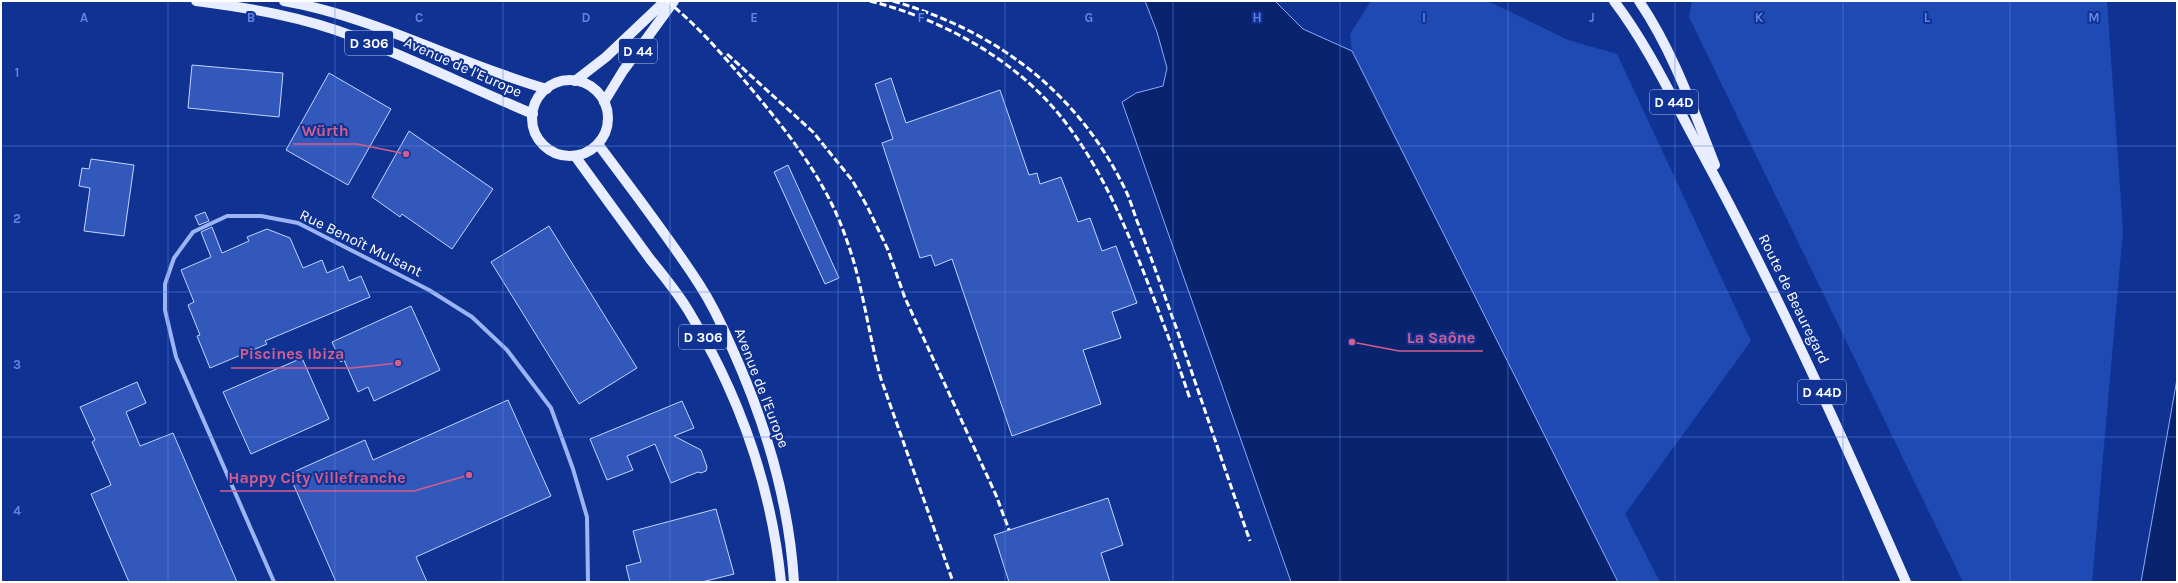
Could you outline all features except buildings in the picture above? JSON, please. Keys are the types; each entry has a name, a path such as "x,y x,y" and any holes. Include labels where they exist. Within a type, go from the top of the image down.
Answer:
{"main road":[{"name":"Avenue de l'Europe","path":"196,1 246,8 296,19 354,36 533,114"},
{"name":"Avenue de l'Europe","path":"284,1 348,18 407,37 512,79 547,89"},
{"name":"D 44","path":"575,81 606,57 665,1"},
{"name":"D 44","path":"604,102 623,71 674,1"},
{"name":"D 44D","path":"1614,1 1636,31 1731,206"},
{"name":"D 44D","path":"1639,1 1658,29 1684,85 1731,206"},
{"path":"575,81 592,88 604,102 608,112 608,124 605,134 598,144 584,154 575,156 564,156 553,152 544,145 537,136 533,126 533,114 535,105 547,89 560,82 575,81"},
{"name":"Avenue de l'Europe","path":"598,144 700,285 742,369 773,457 792,543 794,582"},
{"name":"Avenue de l'Europe","path":"575,156 687,308 717,360 748,431 760,467 777,545 781,582"},
{"name":"Route de Beauregard","path":"1731,206 1815,376 1906,582"}],"street":[{"name":"Rue Benoît Mulsant","path":"274,582 176,357 165,310 165,284 174,258 193,232 227,216 261,216 298,223 429,290 472,317 507,350 552,408 573,469 587,517 588,582"}],"shaded area":[{"path":"1145,1 1275,1 1303,29 1352,51 1618,582 1291,582 1122,102 1136,93 1163,86 1167,68 1157,32"},
{"path":"1371,1 1488,1 1568,40 1617,54 1751,341 1625,514 1660,582 1618,582 1352,51 1350,34"},
{"path":"1692,1 2107,1 2123,231 2092,582 1963,582 1689,17"},
{"path":"2177,379 2177,582 2141,582"}],"railway":[{"path":"667,1 710,42 764,104 806,159 829,198 839,219 853,258 881,379 952,579"},
{"path":"870,1 920,17 968,40 991,54 1032,86 1066,123 1080,142 1104,183 1124,225 1155,300 1190,399"},
{"path":"893,1 931,14 966,29 999,48 1030,70 1058,94 1083,122 1105,154 1125,189 1130,201 1176,327 1250,541"},
{"path":"727,54 813,132 852,180 867,206 888,250 905,298 996,495 1009,530"}],"place":[{"name":"Würth","path":"406,154"},
{"name":"La Saône","path":"1352,342"},
{"name":"Piscines Ibiza","path":"398,363"},
{"name":"Happy City Villefranche","path":"469,475"}]}
